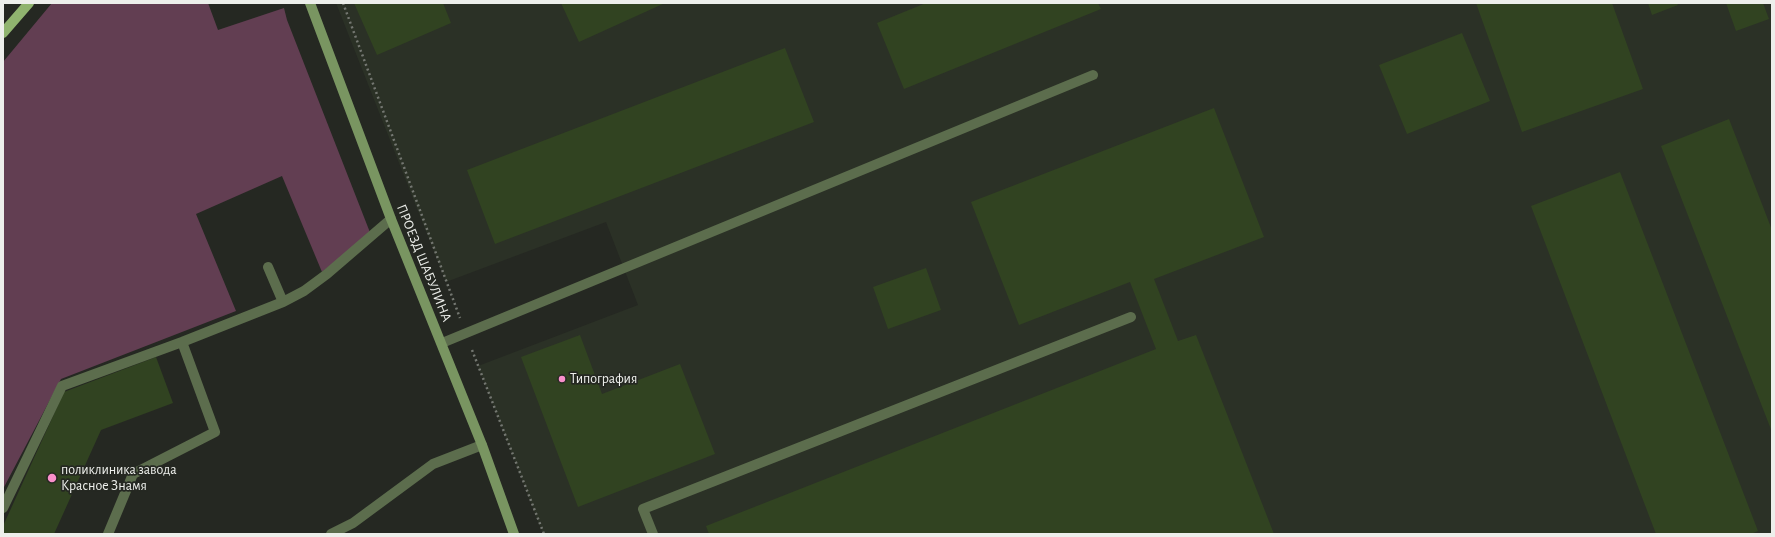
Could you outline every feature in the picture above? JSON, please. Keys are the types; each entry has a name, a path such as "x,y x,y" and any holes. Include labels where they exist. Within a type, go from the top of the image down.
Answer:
{"main road":[{"path":"3,33 29,3"}],"street":[{"name":"ПРОЕЗД ШАБУЛИНА","path":"310,3 391,219 442,343 514,534"}],"lane":[{"path":"442,343 1093,75"},
{"path":"3,508 62,386 182,342 283,302 304,291 327,274 391,219"},
{"path":"268,267 283,302"},
{"path":"653,534 643,509 1131,317"},
{"path":"108,534 134,474 215,432 182,342"},
{"path":"331,534 353,523 434,464 482,446"}],"path":[{"path":"343,3 466,333 544,534"}],"shaded area":[{"path":"52,3 208,3 218,30 284,8 287,20 371,235 322,272 282,176 196,214 236,311 61,379 3,489 3,62"},
{"path":"336,3 1772,3 1772,534 543,534 478,366 638,305 606,222 446,282"}],"building":[{"path":"354,3 443,3 451,23 377,55"},
{"path":"561,3 665,3 579,42"},
{"path":"926,3 1098,3 1101,9 904,89 877,23"},
{"path":"1476,3 1612,3 1643,89 1522,132"},
{"path":"1648,3 1677,3 1678,5 1652,15"},
{"path":"1726,3 1763,3 1769,19 1736,31"},
{"path":"1462,33 1490,101 1407,134 1379,65"},
{"path":"785,48 814,122 495,244 467,170"},
{"path":"1214,108 1264,237 1154,279 1178,341 1196,335 1274,534 709,534 706,526 1156,349 1130,282 1019,325 971,202"},
{"path":"1729,119 1772,230 1772,432 1661,146"},
{"path":"1620,172 1758,531 1751,534 1656,534 1531,206"},
{"path":"926,268 941,310 888,329 873,287"},
{"path":"580,335 602,394 680,364 715,454 578,507 521,357"},
{"name":"поликлиника завода Красное Знамя","path":"156,357 173,403 101,430 54,534 3,534 3,526 64,392"}],"place":[{"name":"Типография","path":"562,379"},
{"name":"поликлиника завода Красное Знамя","path":"52,478"}]}
